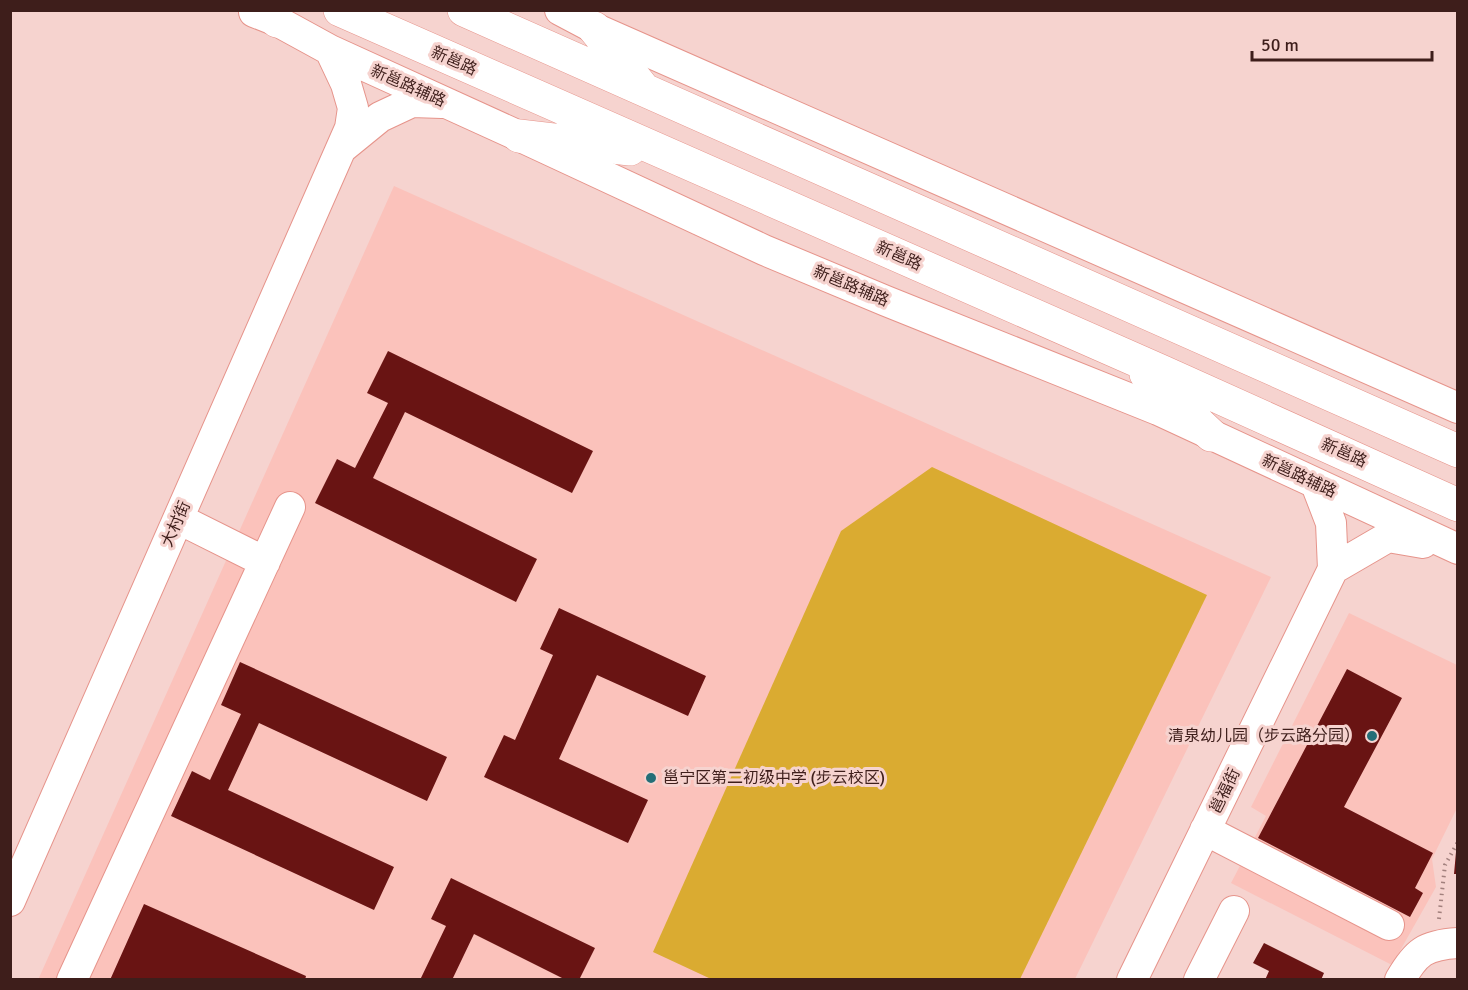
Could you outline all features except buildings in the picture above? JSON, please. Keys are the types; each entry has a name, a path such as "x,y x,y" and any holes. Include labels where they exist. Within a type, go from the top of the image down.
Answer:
{"main road":[{"name":"新邕路","path":"340,10 1127,356 1458,505"},
{"path":"464,10 1458,452"},
{"path":"594,28 644,90"},
{"path":"519,136 665,153"},
{"path":"1127,356 1211,435"}],"street":[{"path":"560,10 594,28 1458,408"},
{"name":"新邕路辅路","path":"265,14 330,50 764,250 1158,410 1457,549"},
{"name":"大村街","path":"10,901 350,128 353,108 346,84 330,50"},
{"name":"大村街","path":"342,148 380,117 412,102 446,103"},
{"path":"1316,484 1331,523 1333,569 1388,537 1457,549"},
{"path":"72,980 290,507"},
{"path":"179,519 265,562"},
{"name":"邕福街","path":"1132,980 1333,569"},
{"path":"1205,830 1389,925"},
{"path":"1199,980 1234,910"},
{"path":"1400,980 1412,959 1447,944"}],"path":[{"path":"1447,944 1445,865 1458,842"}],"shaded area":[{"name":"邕宁区第二初级中学 (步云校区)","path":"394,186 1271,577 1075,979 38,980"},
{"path":"932,467 1207,595 1020,979 711,979 653,952 841,531"},
{"name":"清泉幼儿园（步云路分园）","path":"1349,613 1457,665 1457,808 1432,859 1436,887 1392,965 1231,883 1266,816 1251,807"}],"place":[{"name":"清泉幼儿园（步云路分园）","path":"1372,736"},
{"name":"邕宁区第二初级中学 (步云校区)","path":"651,778"}]}
